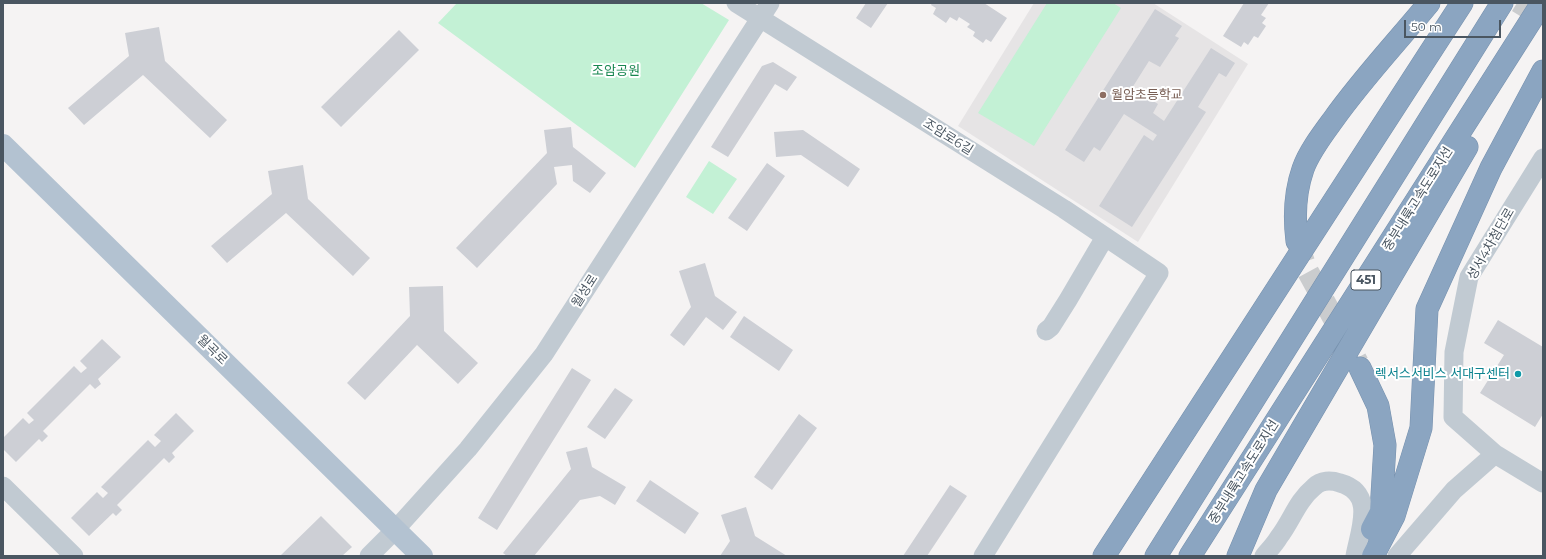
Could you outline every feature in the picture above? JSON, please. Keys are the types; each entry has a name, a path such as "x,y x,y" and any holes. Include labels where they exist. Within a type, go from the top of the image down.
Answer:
{"highway":[{"path":"1297,241 1295,223 1297,193 1303,169 1320,138 1349,98 1429,3"},
{"path":"1104,556 1462,3"},
{"name":"451","path":"1156,556 1502,3"},
{"name":"중부내륙고속도로지선","path":"1190,556 1542,3"},
{"path":"1238,556 1266,490 1510,74 1543,9"},
{"path":"1373,556 1394,516 1421,428 1427,309 1491,168 1543,71"},
{"path":"1356,556 1381,512 1385,445 1378,406 1360,368"}],"main road":[{"name":"월곡로","path":"3,145 422,556"}],"street":[{"name":"조암로6길","path":"736,3 766,11 1159,273 983,556"},
{"name":"월성로","path":"369,556 396,530 468,449 544,354 766,11"},
{"name":"성서4차첨단로","path":"1543,158 1469,277 1454,352 1453,417 1494,454 1543,483"},
{"path":"1046,331 1051,327 1068,300 1105,237"},
{"path":"1397,556 1454,490 1494,454"},
{"path":"1264,556 1280,536 1300,500 1315,485 1330,480 1350,486 1359,494 1364,509 1356,556"},
{"path":"3,486 74,556"}],"shaded area":[{"name":"월암초등학교","path":"1034,3 1153,3 1248,64 1138,242 958,126"}],"green space":[{"name":"조암공원","path":"457,3 701,3 729,20 635,168 438,23"},
{"path":"1047,3 1113,3 1121,8 1034,146 978,113"},
{"path":"709,161 737,179 713,214 686,197"}],"building":[{"path":"866,3 888,3 871,28 856,18"},
{"path":"932,3 984,3 1007,18 991,42 986,39 983,43 973,36 975,32 967,27 970,24 959,17 957,21 950,17 946,23 933,14 936,8 931,5"},
{"path":"1244,3 1269,3 1261,15 1266,18 1262,23 1266,26 1258,38 1254,36 1248,45 1244,42 1241,47 1223,36"},
{"path":"1155,9 1182,26 1175,36 1179,38 1160,67 1149,61 1132,88 1158,104 1153,113 1164,121 1211,48 1235,63 1226,77 1219,73 1198,107 1206,112 1132,227 1099,206 1144,135 1153,141 1157,135 1124,114 1100,151 1094,147 1084,162 1065,150"},
{"path":"159,27 165,61 227,120 210,138 143,75 84,125 68,108 129,56 125,33"},
{"path":"399,30 419,50 341,127 321,107"},
{"path":"773,62 797,77 787,91 775,84 728,157 711,147 762,66"},
{"path":"571,127 573,147 606,173 590,193 573,181 572,165 554,167 557,184 477,268 456,248 547,153 544,130"},
{"path":"803,130 860,169 848,187 801,155 776,157 774,132"},
{"path":"767,163 785,176 747,231 728,218"},
{"path":"303,165 308,199 370,258 353,276 286,213 227,263 211,246 272,194 268,171"},
{"path":"705,263 715,296 737,312 723,330 706,317 684,346 670,335 691,307 679,271"},
{"path":"443,286 444,331 478,363 458,384 417,345 365,400 347,383 410,316 409,287"},
{"path":"744,316 793,350 779,371 730,337"},
{"name":"렉서스서비스 서대구센터","path":"1498,320 1543,347 1543,414 1535,427 1480,393 1504,355 1484,343"},
{"path":"102,339 121,357 98,379 101,384 95,389 90,384 43,431 48,436 42,442 39,439 16,462 3,449 3,438 23,418 29,424 34,420 27,413 74,366 81,373 87,368 80,361"},
{"path":"572,368 591,380 497,530 478,518"},
{"path":"615,388 633,400 605,439 587,427"},
{"path":"176,413 194,431 172,453 175,457 169,463 164,458 117,505 122,510 116,516 113,513 89,536 71,518 97,492 103,498 108,493 101,487 148,440 155,447 161,441 154,435"},
{"path":"799,414 817,428 772,490 754,477"},
{"path":"587,447 592,467 626,487 615,505 600,496 580,500 534,556 507,556 503,553 571,469 566,452"},
{"path":"650,480 699,513 685,534 636,501"},
{"path":"950,485 967,496 927,556 903,556"},
{"path":"746,507 755,536 787,556 720,556 730,541 721,515"},
{"path":"321,516 352,547 342,556 280,556"}],"tunnel":[{"path":"1517,3 1543,19"},
{"path":"1297,241 1306,268 1358,363"}],"place":[{"name":"월암초등학교","path":"1103,95"},
{"name":"렉서스서비스 서대구센터","path":"1518,374"}]}
